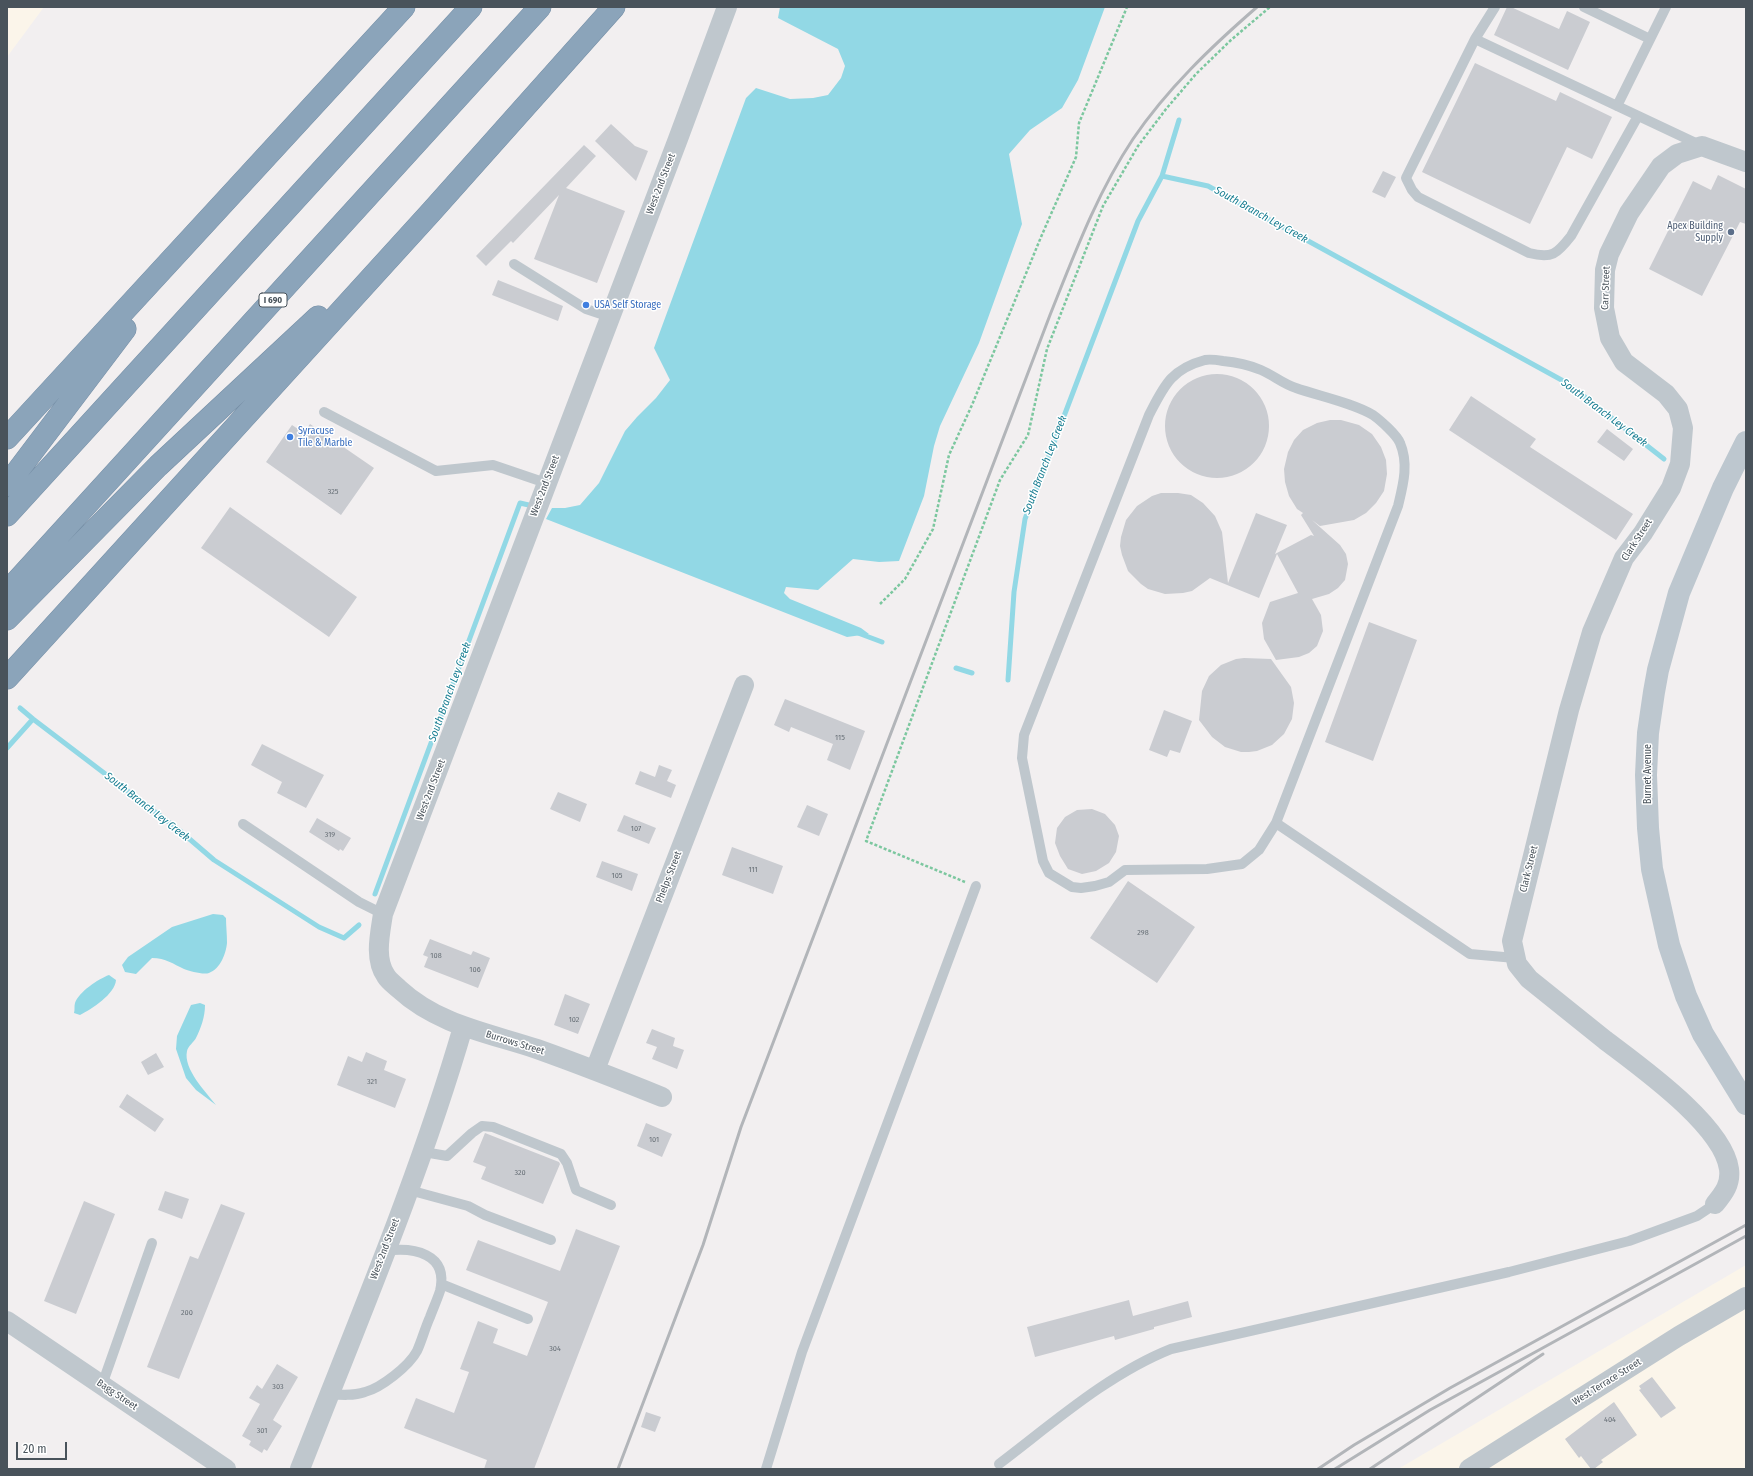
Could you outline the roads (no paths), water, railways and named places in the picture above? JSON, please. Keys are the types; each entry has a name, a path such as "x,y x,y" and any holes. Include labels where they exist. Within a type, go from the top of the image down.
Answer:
{"highway":[{"path":"7,438 404,7"},
{"path":"7,515 471,7"},
{"name":"I 690","path":"7,592 540,7"},
{"path":"7,678 432,211 614,7"},
{"path":"7,485 137,312 241,184"},
{"path":"7,618 158,466 432,211"}],"street":[{"name":"West 2nd Street","path":"382,969 378,946 384,914 727,7"},
{"name":"Carr Street","path":"1680,464 1683,428 1678,409 1666,394 1624,362 1610,338 1604,308 1605,270 1609,254 1629,213 1661,166 1677,154 1702,146"},
{"path":"1702,146 1746,162"},
{"name":"Burnet Avenue","path":"1746,442 1723,488 1679,593 1658,670 1648,733 1646,774 1648,828 1652,869 1669,945 1686,996 1703,1034 1746,1104"},
{"name":"Clark Street","path":"1680,464 1671,488 1643,533 1624,558 1592,632 1569,710 1515,922 1512,941 1517,964 1529,979 1676,1096 1711,1133 1725,1155 1730,1178 1725,1191 1715,1204"},
{"name":"Phelps Street","path":"595,1070 744,685"},
{"name":"Burrows Street","path":"382,969 386,977 412,1001 463,1027 530,1047 595,1070 662,1097"},
{"name":"West 2nd Street","path":"300,1469 424,1152 445,1090 463,1027"},
{"name":"West Terrace Street","path":"1469,1469 1494,1462 1679,1336 1746,1297"},
{"name":"Bagg Street","path":"7,1321 226,1469"}],"lane":[{"path":"1495,7 1475,39 1406,178 1412,190 1418,197 1529,253 1543,257 1555,254 1571,236 1638,116"},
{"path":"1584,7 1650,39"},
{"path":"1617,106 1666,7"},
{"path":"1475,39 1702,146"},
{"path":"514,264 586,309 610,317"},
{"path":"1207,360 1235,362 1260,369 1293,387 1355,407 1373,415 1386,426 1400,442 1404,460 1405,479 1398,506 1276,823 1259,850 1242,864 1208,869 1126,870 1109,882 1081,888 1072,887 1049,874 1043,861 1022,758 1024,735 1149,415 1161,391 1172,375 1188,365 1207,360"},
{"path":"324,412 436,471 493,465 546,483"},
{"path":"1276,823 1470,954 1515,958"},
{"path":"243,824 360,902 384,914"},
{"path":"766,1469 802,1352 976,886"},
{"path":"424,1152 447,1156 482,1126 493,1127 561,1154 567,1163 576,1190 611,1205"},
{"path":"409,1190 468,1206 486,1215 551,1240"},
{"path":"999,1464 1110,1380 1152,1357 1171,1349 1509,1272 1629,1241 1697,1216 1715,1204"},
{"path":"102,1385 152,1243"},
{"path":"329,1394 346,1395 366,1392 395,1376 416,1352 440,1291 441,1275 436,1261 420,1252 402,1248 385,1251"},
{"path":"440,1284 528,1319"}],"water":[{"path":"780,7 1105,7 1078,80 1062,108 1030,130 1009,154 1022,224 979,343 940,426 934,446 924,496 899,561 879,562 853,559 818,590 786,587 784,593 790,599 861,628 869,634 847,637 546,519 552,508 565,508 580,505 599,483 625,431 656,398 670,380 654,348 746,98 756,88 790,99 813,98 828,95 841,78 845,66 838,49 778,18"},
{"path":"213,914 223,915 226,918 227,943 222,961 213,971 203,974 184,969 165,960 152,958 136,974 125,972 122,965 128,957 172,927"},
{"path":"109,975 116,980 112,991 91,1009 80,1015 74,1013 75,1003 80,995 94,983"},
{"path":"200,1003 205,1005 205,1009 201,1026 196,1038 187,1051 188,1065 196,1080 216,1105 196,1090 186,1078 176,1049 177,1036 191,1005"}],"waterway":[{"path":"1162,176 1179,120"},
{"name":"South Branch Ley Creek","path":"1008,680 1014,592 1025,519 1138,221 1162,176 1208,186 1567,383 1664,459"},
{"name":"South Branch Ley Creek","path":"375,894 520,503 533,506"},
{"name":"South Branch Ley Creek","path":"858,633 882,642"},
{"name":"South Branch Ley Creek","path":"956,668 972,673"},
{"name":"South Branch Ley Creek","path":"20,708 179,830 214,860 319,927 344,938 359,925"},
{"path":"7,748 33,719"}],"railway":[{"path":"618,1469 703,1245 741,1127 1050,315 1087,225 1120,160 1133,139 1160,103 1190,69 1257,7"},
{"path":"1318,1469 1354,1445 1450,1388 1746,1225"},
{"path":"1335,1469 1430,1410 1746,1236"},
{"path":"1370,1469 1543,1354"}],"place":[{"name":"Apex Building Supply","path":"1731,232"},
{"name":"USA Self Storage","path":"586,305"},
{"name":"Syracuse Tile & Marble","path":"290,437"}]}
